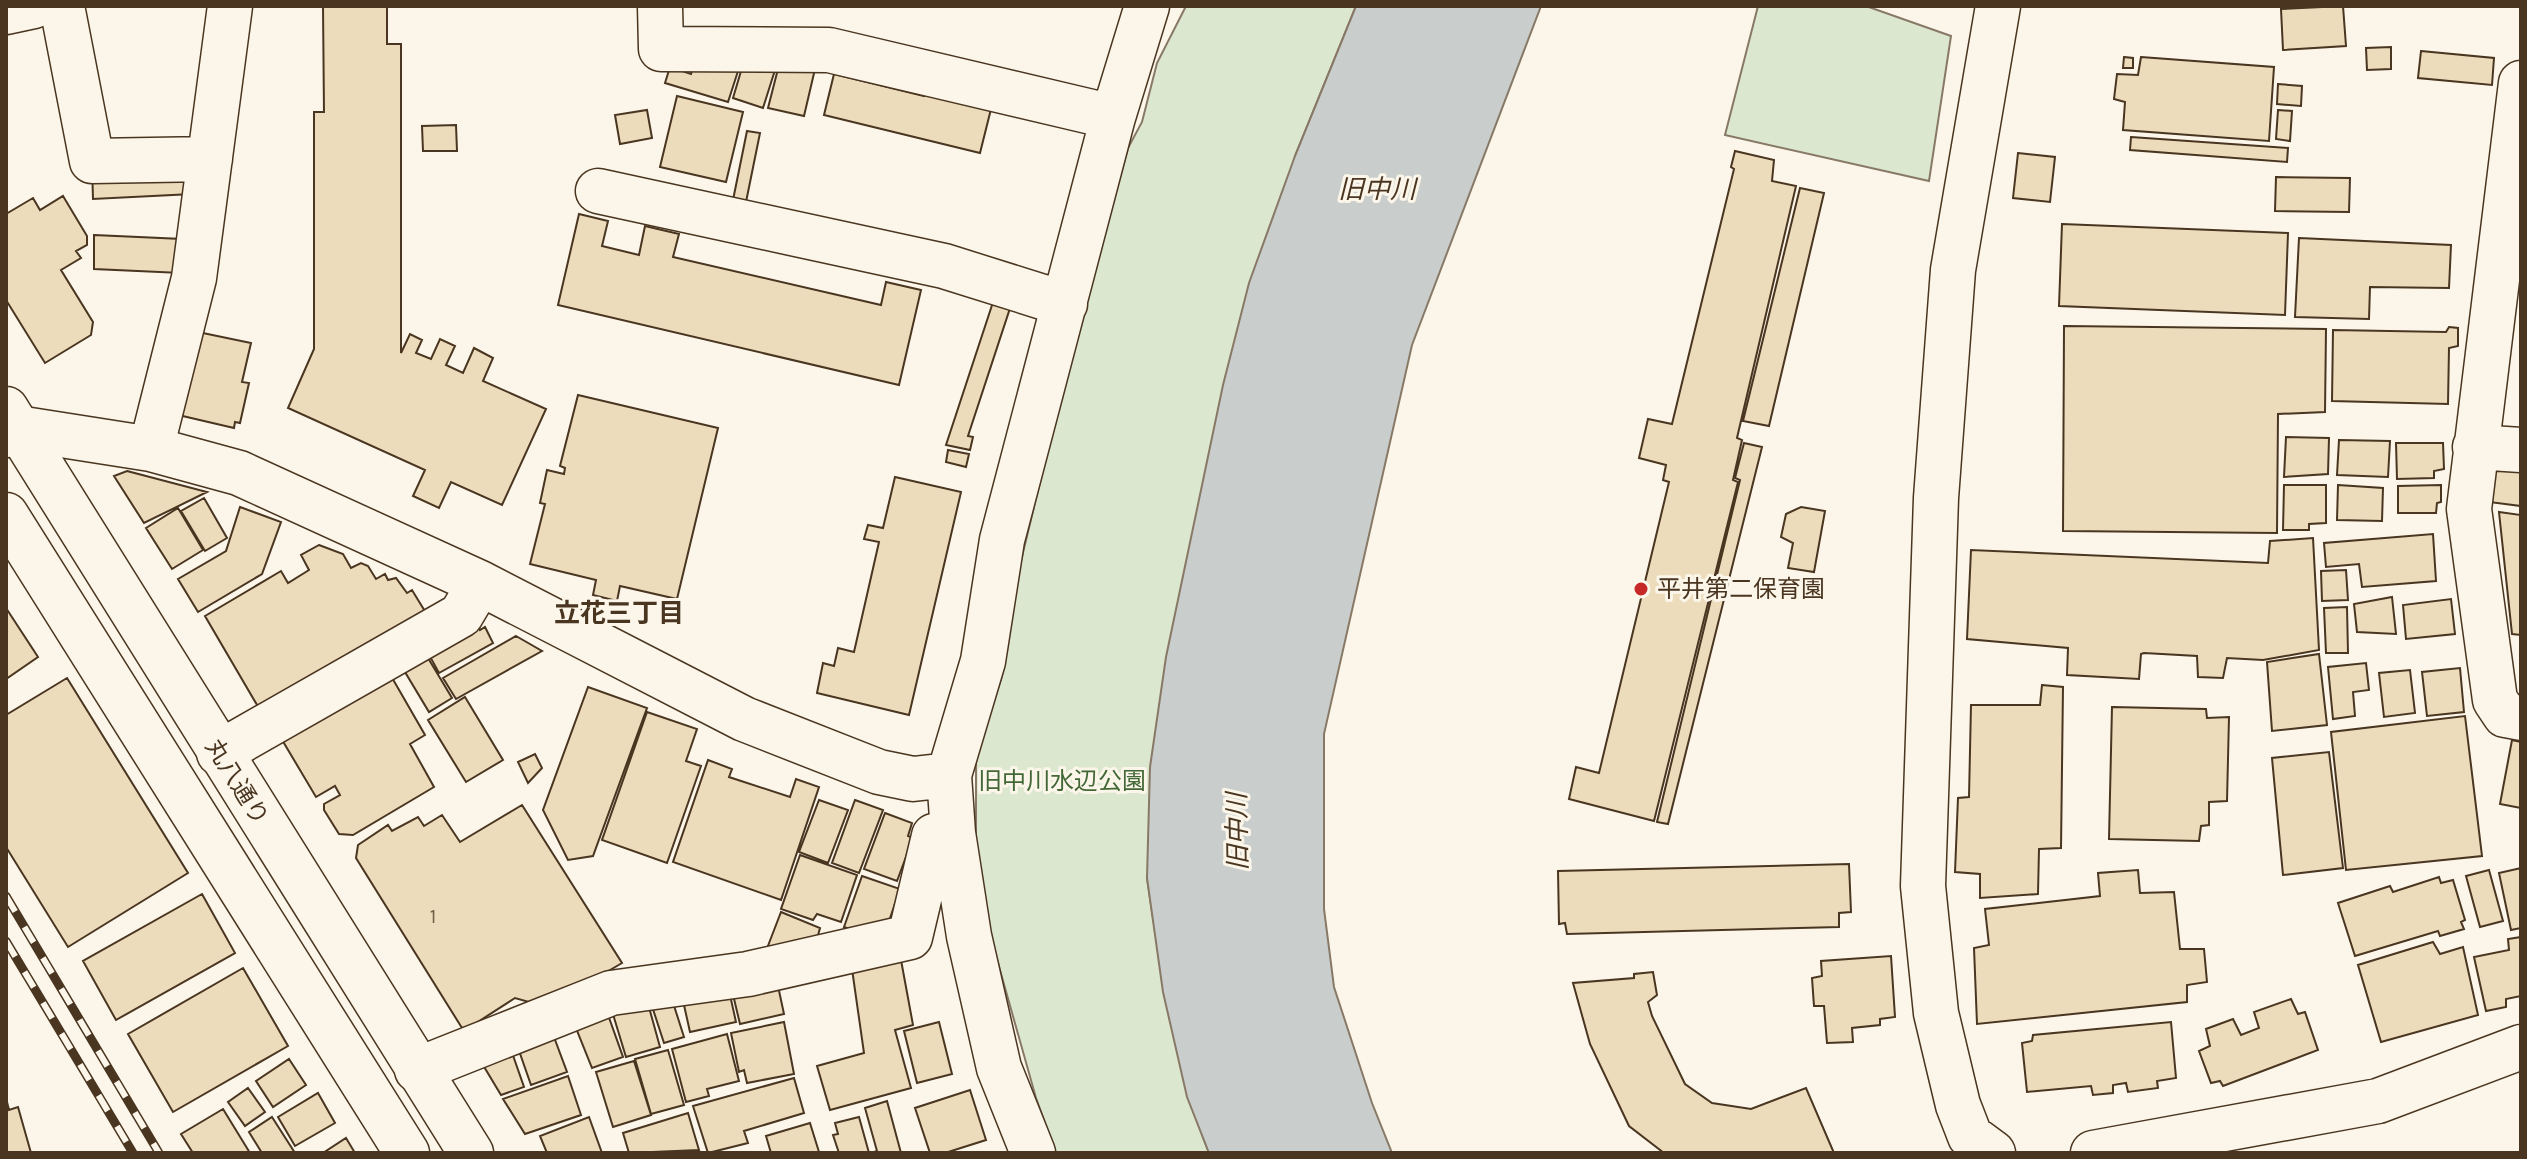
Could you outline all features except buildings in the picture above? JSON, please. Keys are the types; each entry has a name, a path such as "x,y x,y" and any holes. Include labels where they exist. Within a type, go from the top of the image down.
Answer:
{"street":[{"path":"6,12 34,6"},
{"path":"62,6 92,161 210,159"},
{"path":"151,449 194,278 230,6"},
{"path":"660,6 661,49 829,50 1113,117"},
{"path":"1033,1153 999,1068 969,936 953,833 949,775 983,661 1002,540 1113,117 1147,6"},
{"path":"1993,1153 1970,1136 1958,1105 1936,1013 1923,886 1936,498 1953,270 1998,6"},
{"path":"2508,709 2469,509 2520,97"},
{"path":"598,191 944,266 1065,304"},
{"path":"10,424 151,449 239,473 480,583 744,719 879,772 913,779 949,775"},
{"name":"丸八通り","path":"10,424 471,1153"},
{"path":"2475,447 2521,450"},
{"path":"6,515 407,1153"},
{"path":"219,753 461,615 480,583"},
{"path":"417,1070 611,993 748,974 910,937 934,836 953,833"},
{"path":"2093,1153 2378,1101 2521,1047"}],"green space":[{"name":"旧中川水辺公園","path":"1186,6 1356,6 1295,156 1147,878 1178,1052 1209,1153 1056,1153 1036,1098 991,938 976,855 976,756 1002,676 1021,561 1062,390 1128,148 1142,122 1157,63"},
{"path":"1758,6 1866,6 1951,36 1929,181 1725,135"}],"water":[{"name":"旧中川","path":"1356,6 1541,6 1412,345 1324,734 1324,909 1334,987 1392,1153 1209,1153 1187,1097 1163,992 1147,878 1150,767 1166,657 1223,385 1249,283 1295,156"}],"railway":[{"path":"6,896 159,1153"},
{"path":"6,941 133,1153"}],"place":[{"name":"平井第二保育園","path":"1641,589"}],"district":[{"name":"立花三丁目","path":"619,613"}]}
